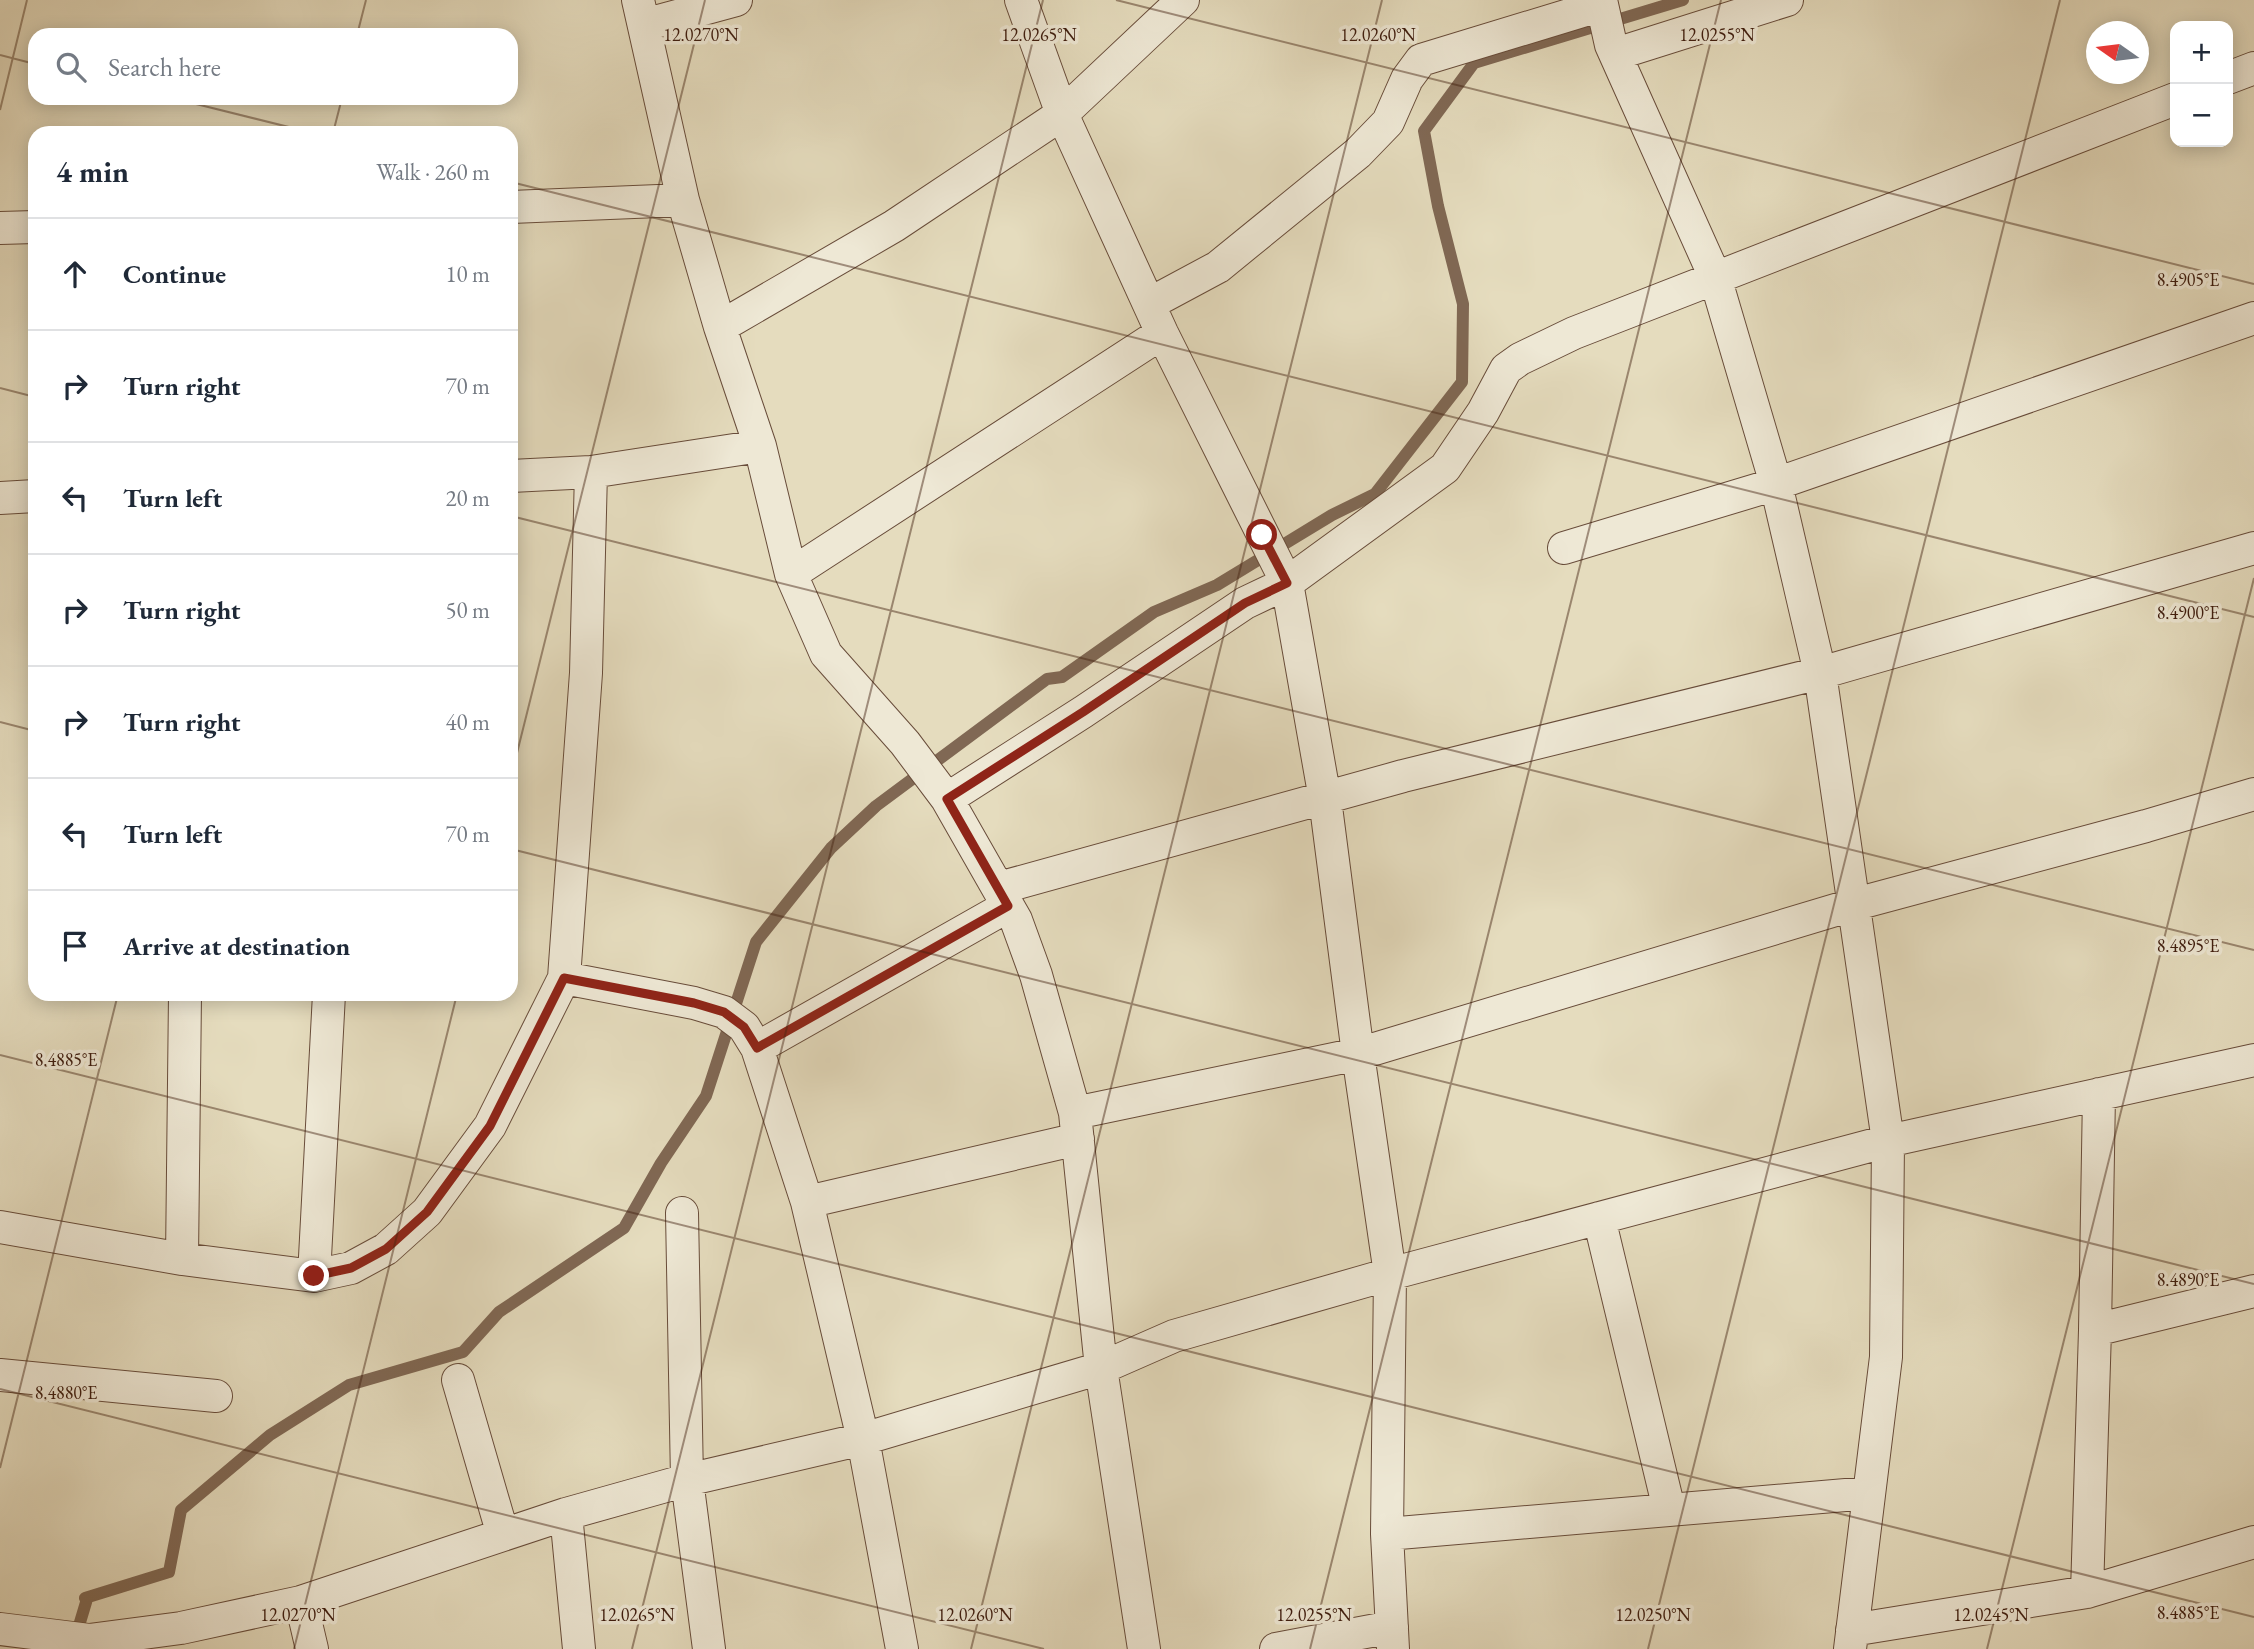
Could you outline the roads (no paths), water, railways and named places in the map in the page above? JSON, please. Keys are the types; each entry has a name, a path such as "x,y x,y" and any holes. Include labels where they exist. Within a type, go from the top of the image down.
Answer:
{"street":[{"path":"736,0 641,13 683,200 720,327 760,446 791,574 826,654 905,743 942,792 1016,920 1036,975 1076,1126 1101,1368 1143,1649"},
{"path":"1021,0 1062,114 1161,333 1287,582 1325,799 1390,1274 1387,1534 1392,1638 1276,1649"},
{"path":"720,327 894,226 1062,114 1183,0"},
{"path":"1613,50 1787,0"},
{"path":"1149,304 1218,267 1358,153 1388,122 1407,79 1421,61 1602,5 1613,50 1715,277 1776,484 1820,673 1888,1141 1886,1357 1851,1639 2087,1592 2254,1542"},
{"path":"2233,76 2254,68"},
{"path":"942,792 1083,712 1245,603 1287,582 1445,468 1483,412 1506,369 1520,359 1574,333 1715,277 2170,101"},
{"path":"518,207 683,200"},
{"path":"0,228 28,227"},
{"path":"1564,548 1776,484 2254,318"},
{"path":"791,574 1161,333"},
{"path":"518,476 591,472 760,446"},
{"path":"0,1227 181,1259 314,1276 351,1268 386,1249 427,1212 490,1126 564,978 586,673 591,472"},
{"path":"0,498 28,496"},
{"path":"757,1048 1003,897 1404,776 1820,673 2254,548"},
{"path":"807,1202 1076,1126 1358,1054 1852,905 2146,826 2254,794"},
{"path":"564,978 694,1003 724,1012 744,1027 757,1048 807,1202 863,1439 902,1649"},
{"path":"181,1259 185,1001"},
{"path":"314,1276 329,1001"},
{"path":"14,1631 89,1640 181,1628 300,1602 566,1514 687,1480 863,1439 1101,1368 1174,1336 1390,1274 1888,1141 2254,1060"},
{"path":"2087,1592 2099,1094"},
{"path":"682,1213 687,1480 709,1649"},
{"path":"1599,1218 1669,1509"},
{"path":"2095,1329 2254,1292"},
{"path":"0,1375 216,1396"},
{"path":"458,1380 503,1535"},
{"path":"1387,1534 1869,1493"},
{"path":"566,1514 579,1649"},
{"path":"300,1602 312,1649"}],"waterway":[{"path":"75,1639 87,1599 85,1598 169,1572 181,1510 270,1435 349,1385 463,1352 499,1312 624,1228 661,1163 706,1096 756,942 831,848 876,806 1047,679 1062,677 1154,612 1217,585 1332,515 1375,494 1462,382 1463,304 1438,206 1424,131 1474,63 1683,0"}]}
